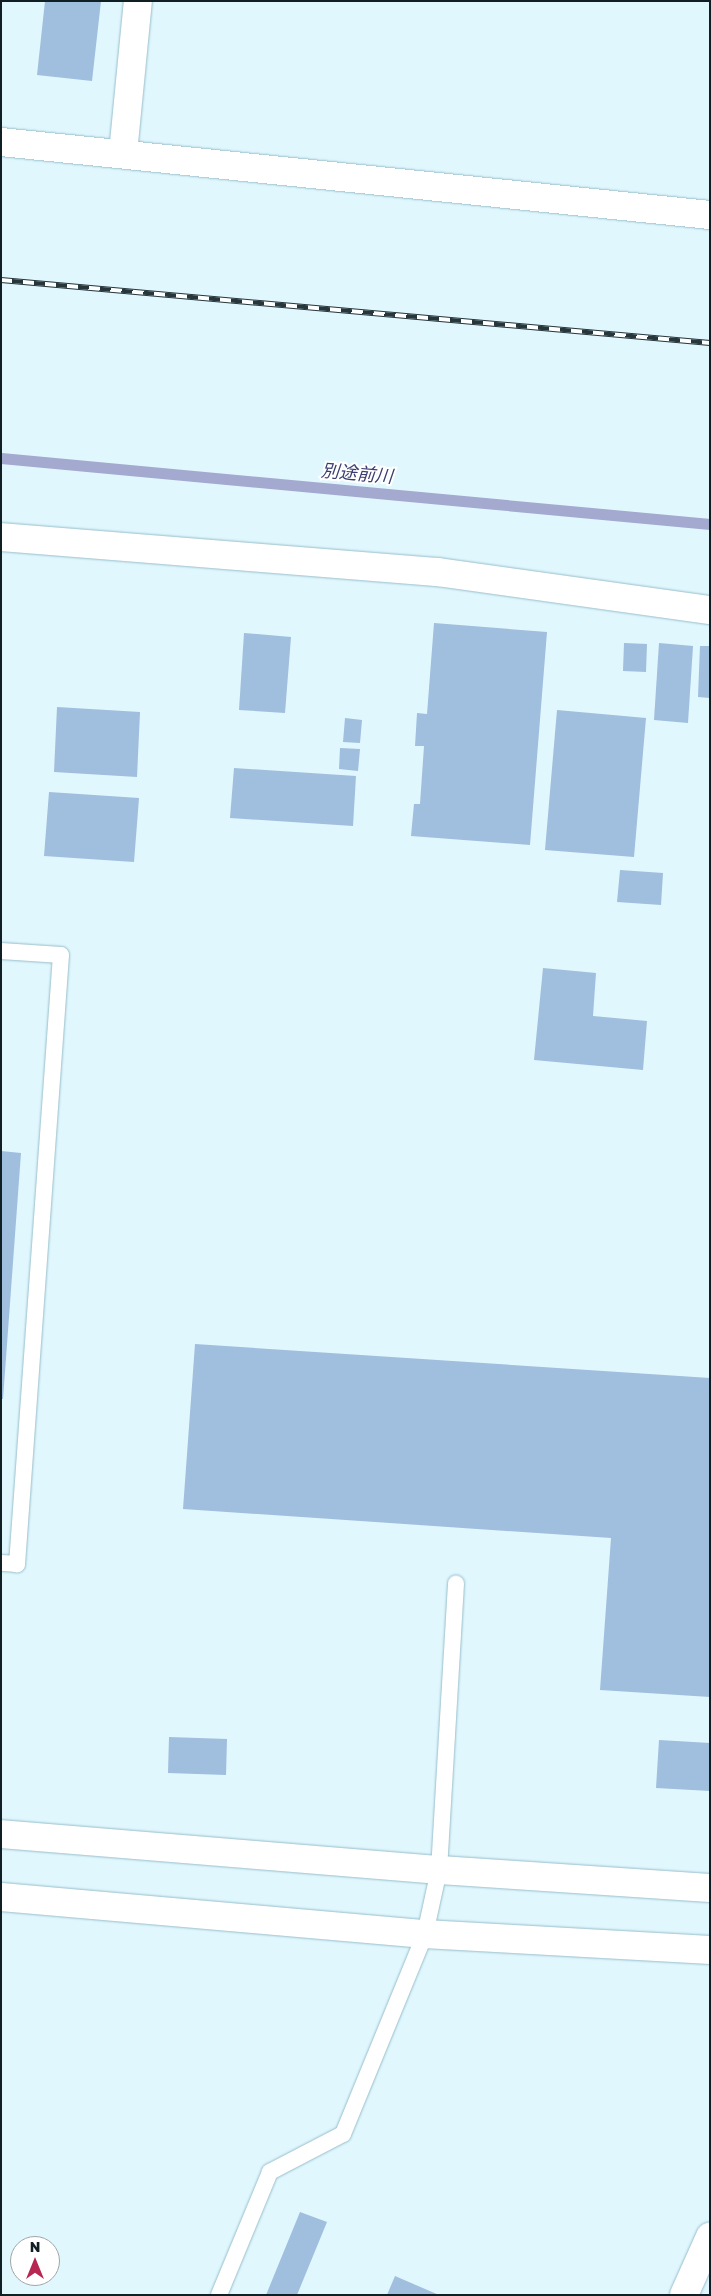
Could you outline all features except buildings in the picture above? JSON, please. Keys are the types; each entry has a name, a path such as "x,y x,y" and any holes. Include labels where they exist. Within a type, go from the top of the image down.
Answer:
{"street":[{"path":"123,153 138,1"},
{"path":"1,142 123,153 710,215"},
{"path":"1,537 438,572 710,610"},
{"path":"1,1834 439,1870 710,1888"},
{"path":"1,1897 426,1934 710,1950"},
{"path":"684,2295 710,2237"}],"lane":[{"path":"1,951 61,955 18,1564 1,1563"},
{"path":"219,2295 270,2172 343,2134 426,1934 439,1870 456,1584"}],"waterway":[{"name":"別途前川","path":"1,458 710,524"}],"railway":[{"path":"1,280 710,343"}]}
